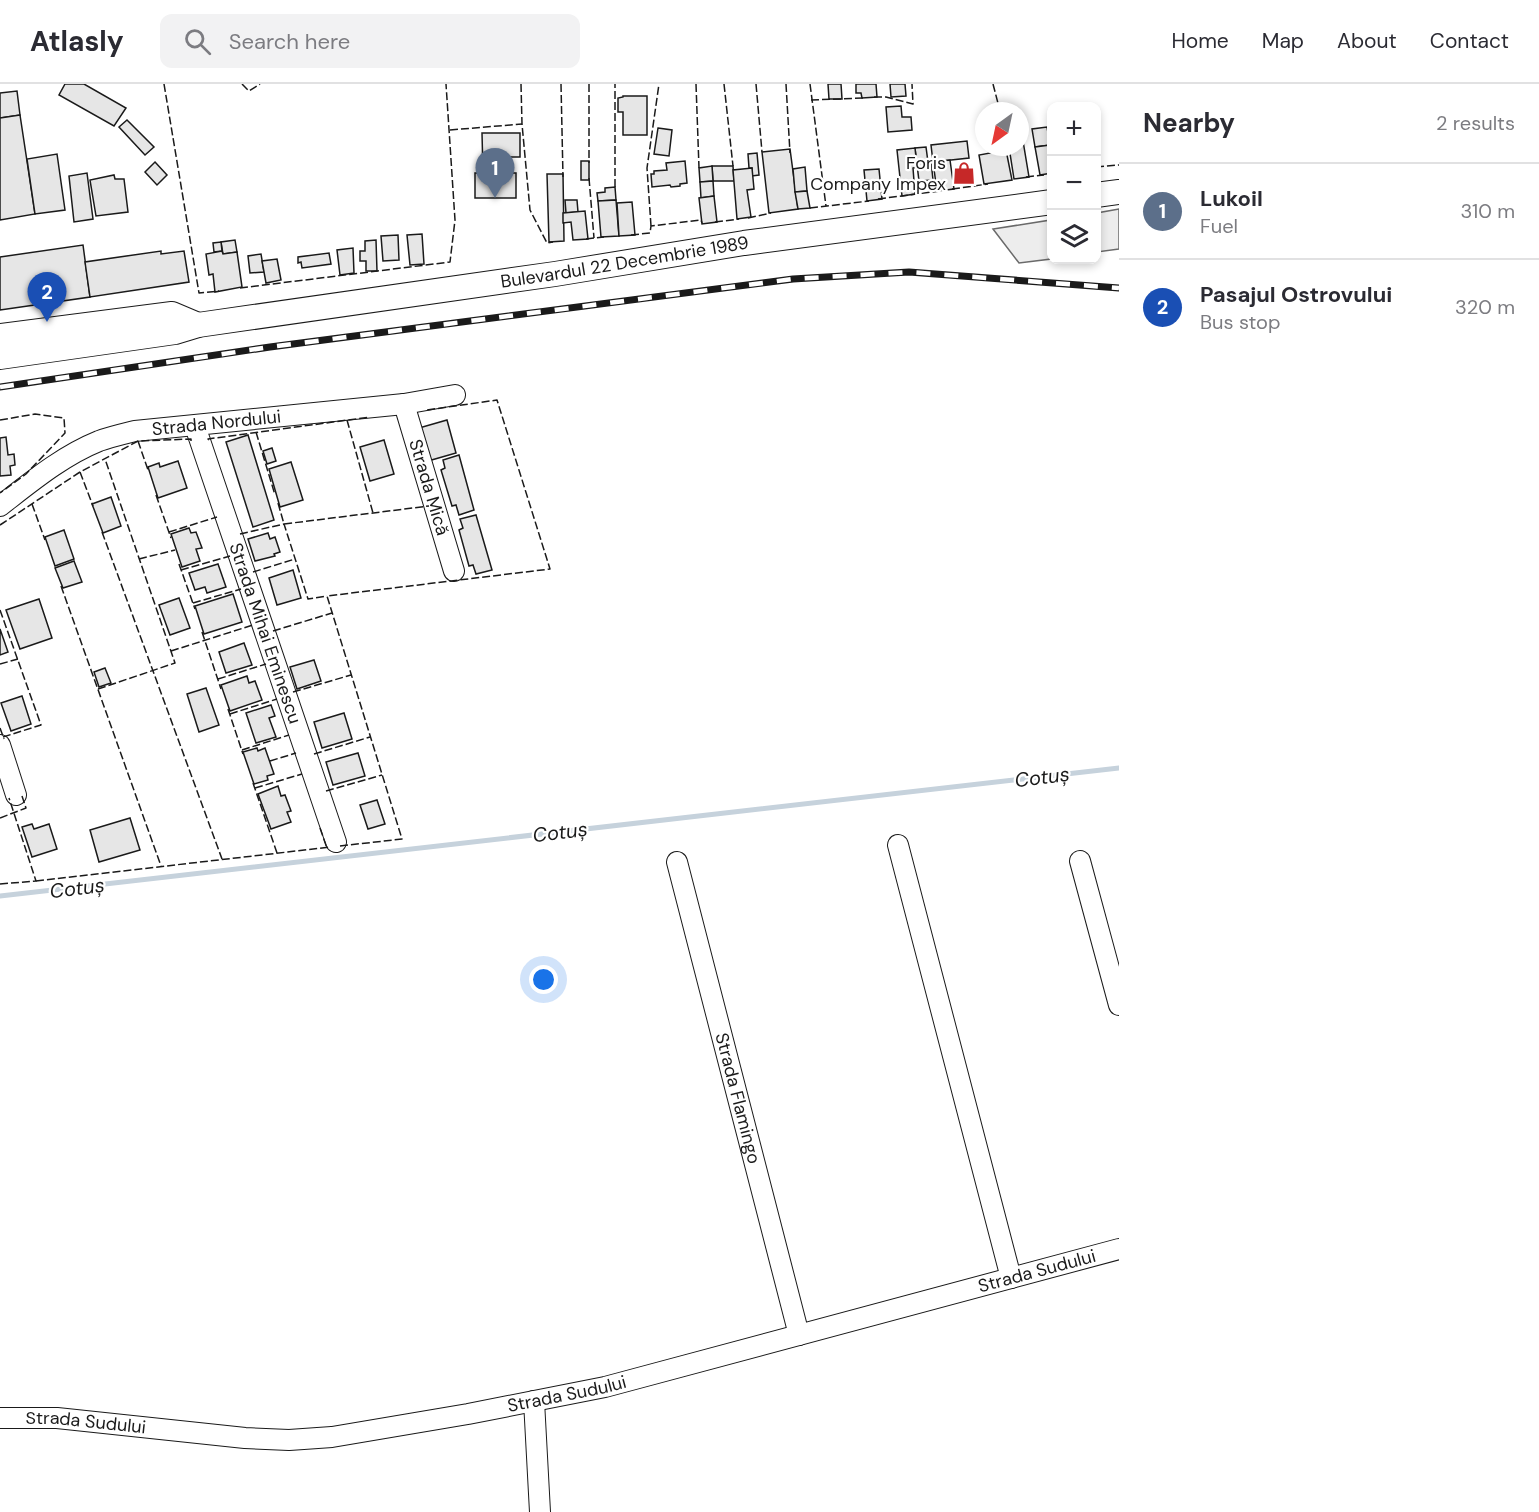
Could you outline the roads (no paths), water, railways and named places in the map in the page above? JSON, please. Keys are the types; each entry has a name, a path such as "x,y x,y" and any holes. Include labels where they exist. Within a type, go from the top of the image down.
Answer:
{"main road":[{"path":"1101,194 1119,192"},
{"name":"Bulevardul 22 Decembrie 1989","path":"0,357 176,332 198,325 551,275 744,243 1047,203"},
{"name":"Bulevardul 22 Decembrie 1989","path":"0,336 172,314 198,325"}],"street":[{"name":"Strada Nordului","path":"0,506 75,452 100,440 135,431 404,404 455,395"},
{"name":"Strada Mică","path":"404,404 454,571"},
{"name":"Strada Mihai Eminescu","path":"195,426 336,842"},
{"path":"0,745 16,795"},
{"path":"898,845 1011,1278"},
{"path":"1080,861 1119,1005"},
{"name":"Strada Flamingo","path":"677,862 799,1335"},
{"name":"Strada Sudului","path":"0,1419 57,1418 245,1438 289,1440 332,1437 605,1387 1119,1250"},
{"path":"534,1401 540,1512"}],"waterway":[{"name":"Cotuș","path":"0,896 1119,768"}],"railway":[{"path":"0,387 270,347 793,279 909,272 1119,288"}],"place":[{"name":"Foris Company Impex","path":"964,173"},
{"name":"Lukoil","path":"495,198"},
{"name":"Pasajul Ostrovului","path":"47,322"}]}
